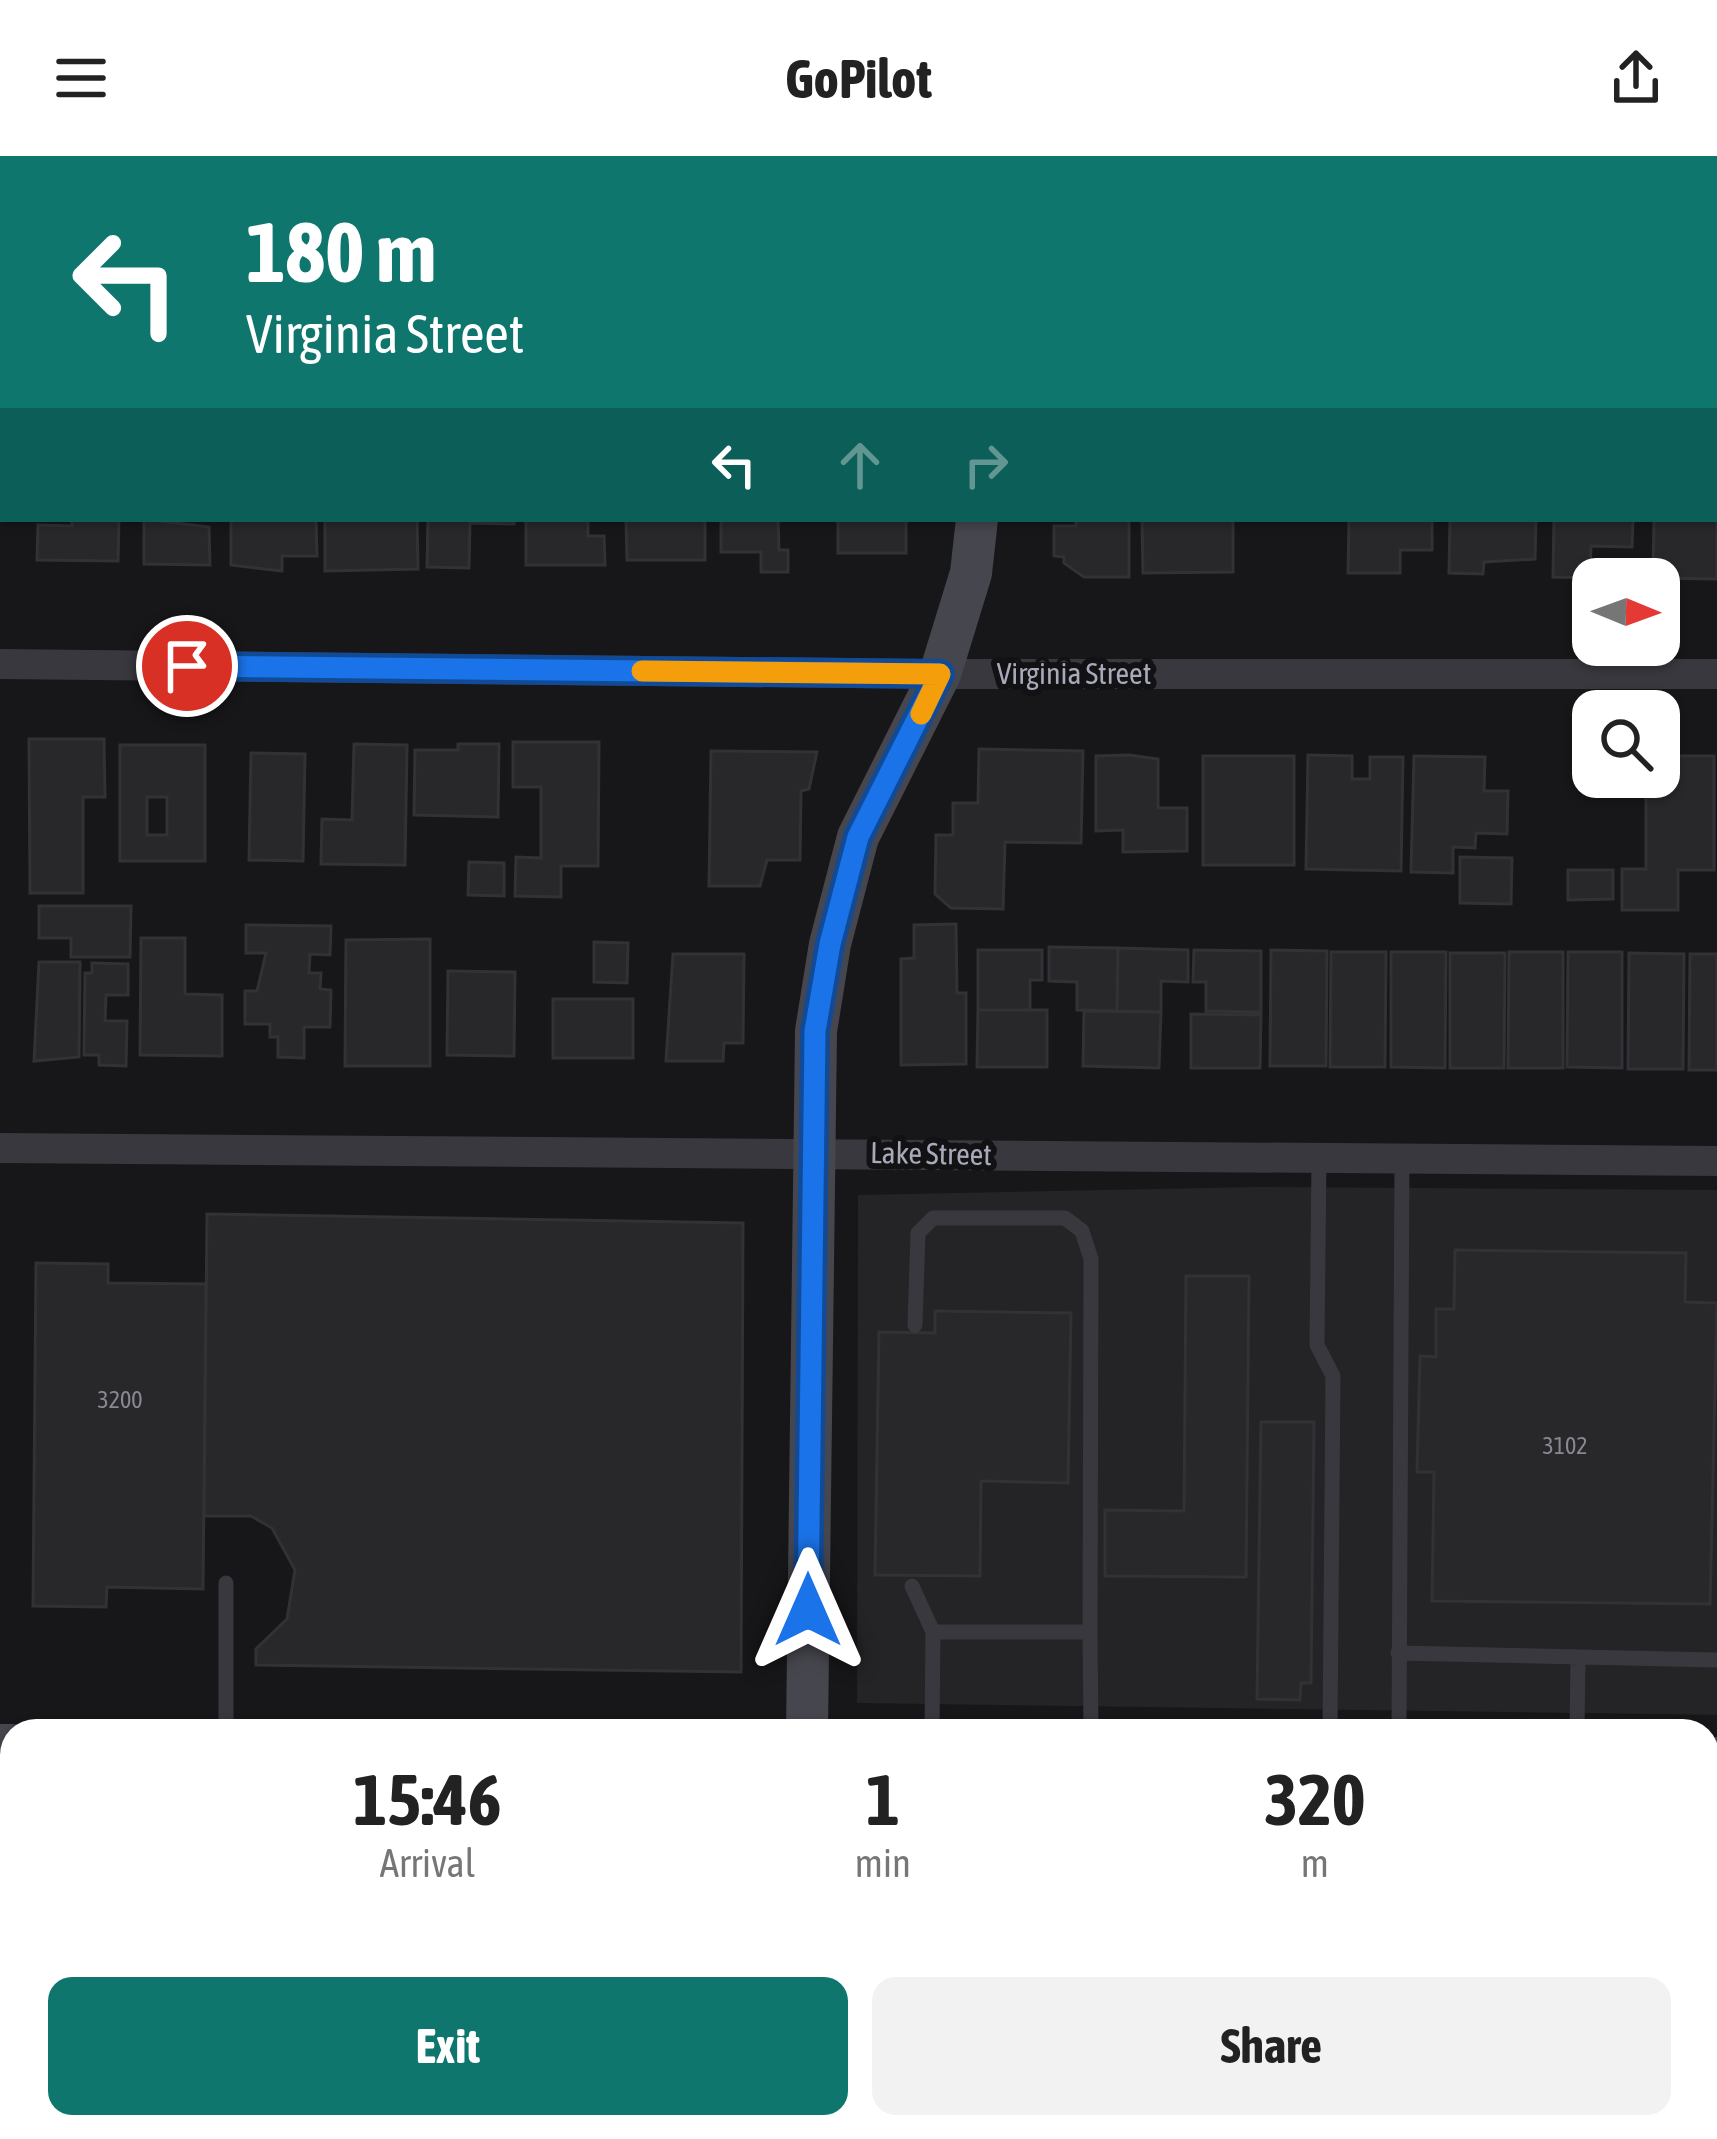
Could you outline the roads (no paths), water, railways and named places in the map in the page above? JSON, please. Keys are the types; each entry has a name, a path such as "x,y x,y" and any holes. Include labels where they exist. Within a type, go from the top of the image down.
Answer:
{"street":[{"path":"807,1719 815,1031 858,837 940,674 970,573 977,522"},
{"name":"Virginia Street","path":"0,664 940,674 1717,674"},
{"name":"Lake Street","path":"0,1148 1717,1161"}],"lane":[{"path":"1319,1158 1317,1345 1334,1376 1330,1719"},
{"path":"1399,1719 1402,1158"},
{"path":"915,1325 918,1233 932,1218 1065,1218 1082,1231 1091,1258 1091,1719"},
{"path":"226,1583 226,1719"},
{"path":"912,1586 933,1632 932,1719"},
{"path":"933,1632 1090,1632"},
{"path":"1398,1653 1717,1660"},
{"path":"1577,1719 1578,1657"}]}
